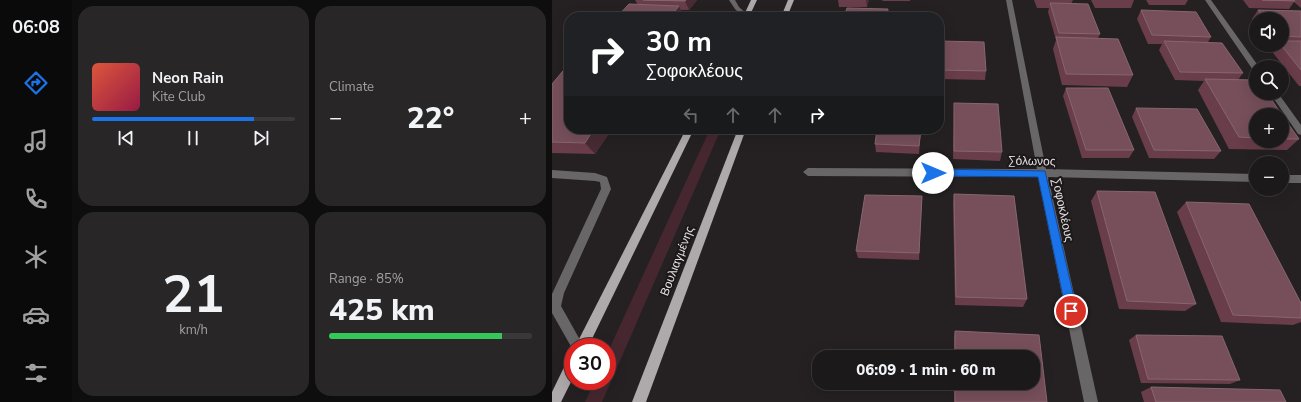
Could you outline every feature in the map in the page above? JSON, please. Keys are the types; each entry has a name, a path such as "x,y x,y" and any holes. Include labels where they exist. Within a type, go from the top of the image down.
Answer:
{"main road":[{"path":"748,12 754,0"},
{"path":"786,12 791,0"},
{"path":"586,338 688,134"},
{"name":"Βουλιαγμένης","path":"639,402 740,134"},
{"path":"554,402 564,382"}],"street":[{"path":"732,0 742,12"},
{"name":"Σοφοκλέους","path":"1009,0 1042,174 1091,402"},
{"path":"1208,0 1250,60"},
{"path":"1279,100 1301,132"},
{"name":"Σόλωνος","path":"808,172 1249,178"},
{"path":"552,174 595,177 604,180 606,189 558,293 555,307 573,338"},
{"path":"1289,179 1301,180"}],"shaded area":[{"path":"708,134 719,134 616,370 616,338 614,338"},
{"path":"591,390 607,390 602,402 585,402"}],"building":[{"path":"643,0 686,0 685,1"},
{"path":"1262,0 1294,0 1295,1"},
{"path":"1050,3 1088,4 1100,34 1059,33"},
{"path":"629,4 679,6 674,12 622,12"},
{"path":"847,8 888,9 888,12 846,12"},
{"path":"1141,10 1196,12 1211,37 1152,35"},
{"path":"1258,10 1301,11 1301,37 1289,36 1289,12 1260,12"},
{"path":"1056,37 1118,39 1133,75 1066,74"},
{"path":"944,41 984,42 986,71 944,70"},
{"path":"1164,41 1222,43 1243,73 1180,72"},
{"path":"1289,41 1301,41 1301,70 1287,52 1289,52"},
{"path":"564,70 564,134 591,134 585,143 552,142 552,84"},
{"path":"1205,79 1249,80 1249,100 1272,100 1277,108 1249,108 1249,138 1239,137"},
{"path":"1066,88 1108,88 1134,150 1086,150"},
{"path":"954,103 998,104 1002,152 954,151"},
{"path":"1136,108 1197,109 1221,151 1154,150"},
{"path":"1289,125 1299,139 1289,139"},
{"path":"876,134 920,134 919,146 875,144"},
{"path":"1097,191 1155,192 1196,304 1127,301"},
{"path":"954,194 1014,196 1027,299 956,297"},
{"path":"865,195 922,196 919,253 856,251"},
{"path":"1186,202 1249,204 1301,303 1301,318 1233,315"},
{"path":"955,331 1039,335 1047,402 955,402 955,390 1040,390 1040,350 955,350"},
{"path":"1136,335 1222,336 1240,380 1148,379"},
{"path":"1151,387 1280,390 1286,402 1156,402"}],"route":[{"path":"933,173 1042,174 1071,311"}]}
